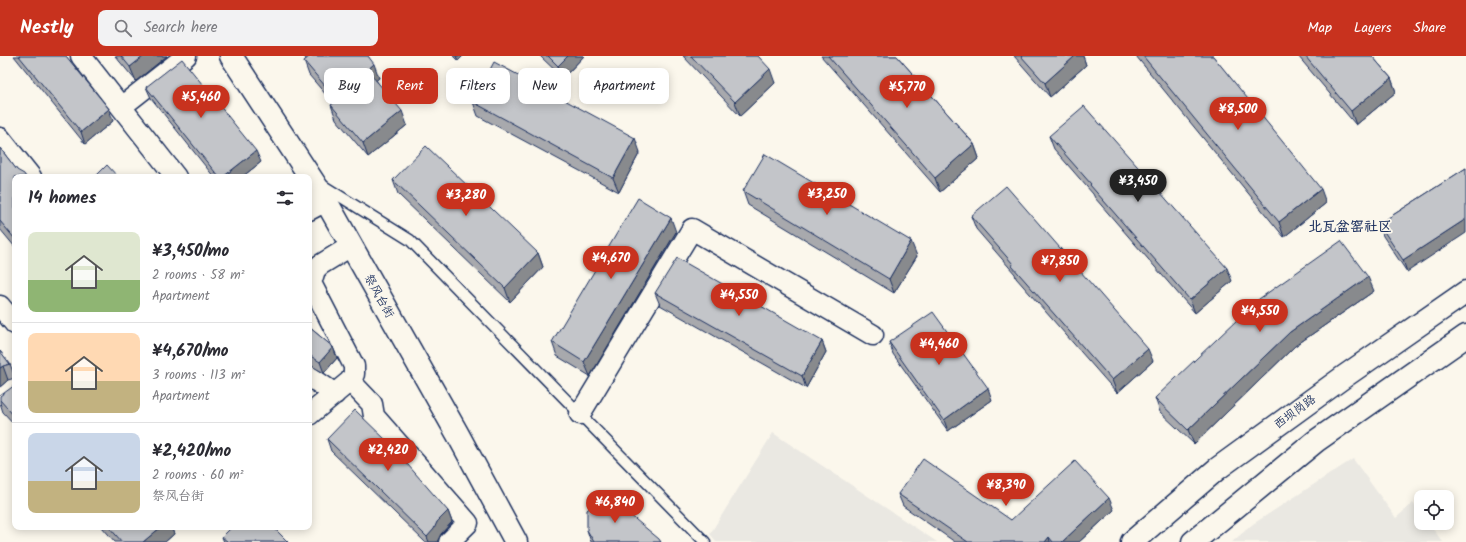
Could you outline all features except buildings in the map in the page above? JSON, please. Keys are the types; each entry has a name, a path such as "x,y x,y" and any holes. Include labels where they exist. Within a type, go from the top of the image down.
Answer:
{"main road":[{"name":"祭风台街","path":"231,56 308,174"},
{"name":"祭风台街","path":"312,185 317,206 351,246 457,433 516,542"},
{"name":"西坝岗路","path":"1132,542 1217,469 1351,372 1466,292"},
{"path":"1193,542 1316,441 1466,336"}],"street":[{"path":"81,56 174,174"},
{"path":"122,107 186,56"},
{"path":"0,138 29,174"},
{"path":"580,414 692,229 873,335"},
{"path":"312,280 315,270 320,265 351,246"},
{"path":"312,285 354,366 354,374 343,387 312,413"},
{"path":"0,306 12,320"},
{"path":"312,377 343,387 372,404 374,416 468,523 449,542"}],"lane":[{"path":"312,178 410,240 705,542"}],"shaded area":[{"path":"773,433 937,542 717,542 710,534"},
{"path":"1353,459 1396,518 1413,503 1414,530 1434,530 1443,542 1232,542 1253,524"}],"district":[{"name":"北瓦盆窑社区","path":"1350,227"}]}
